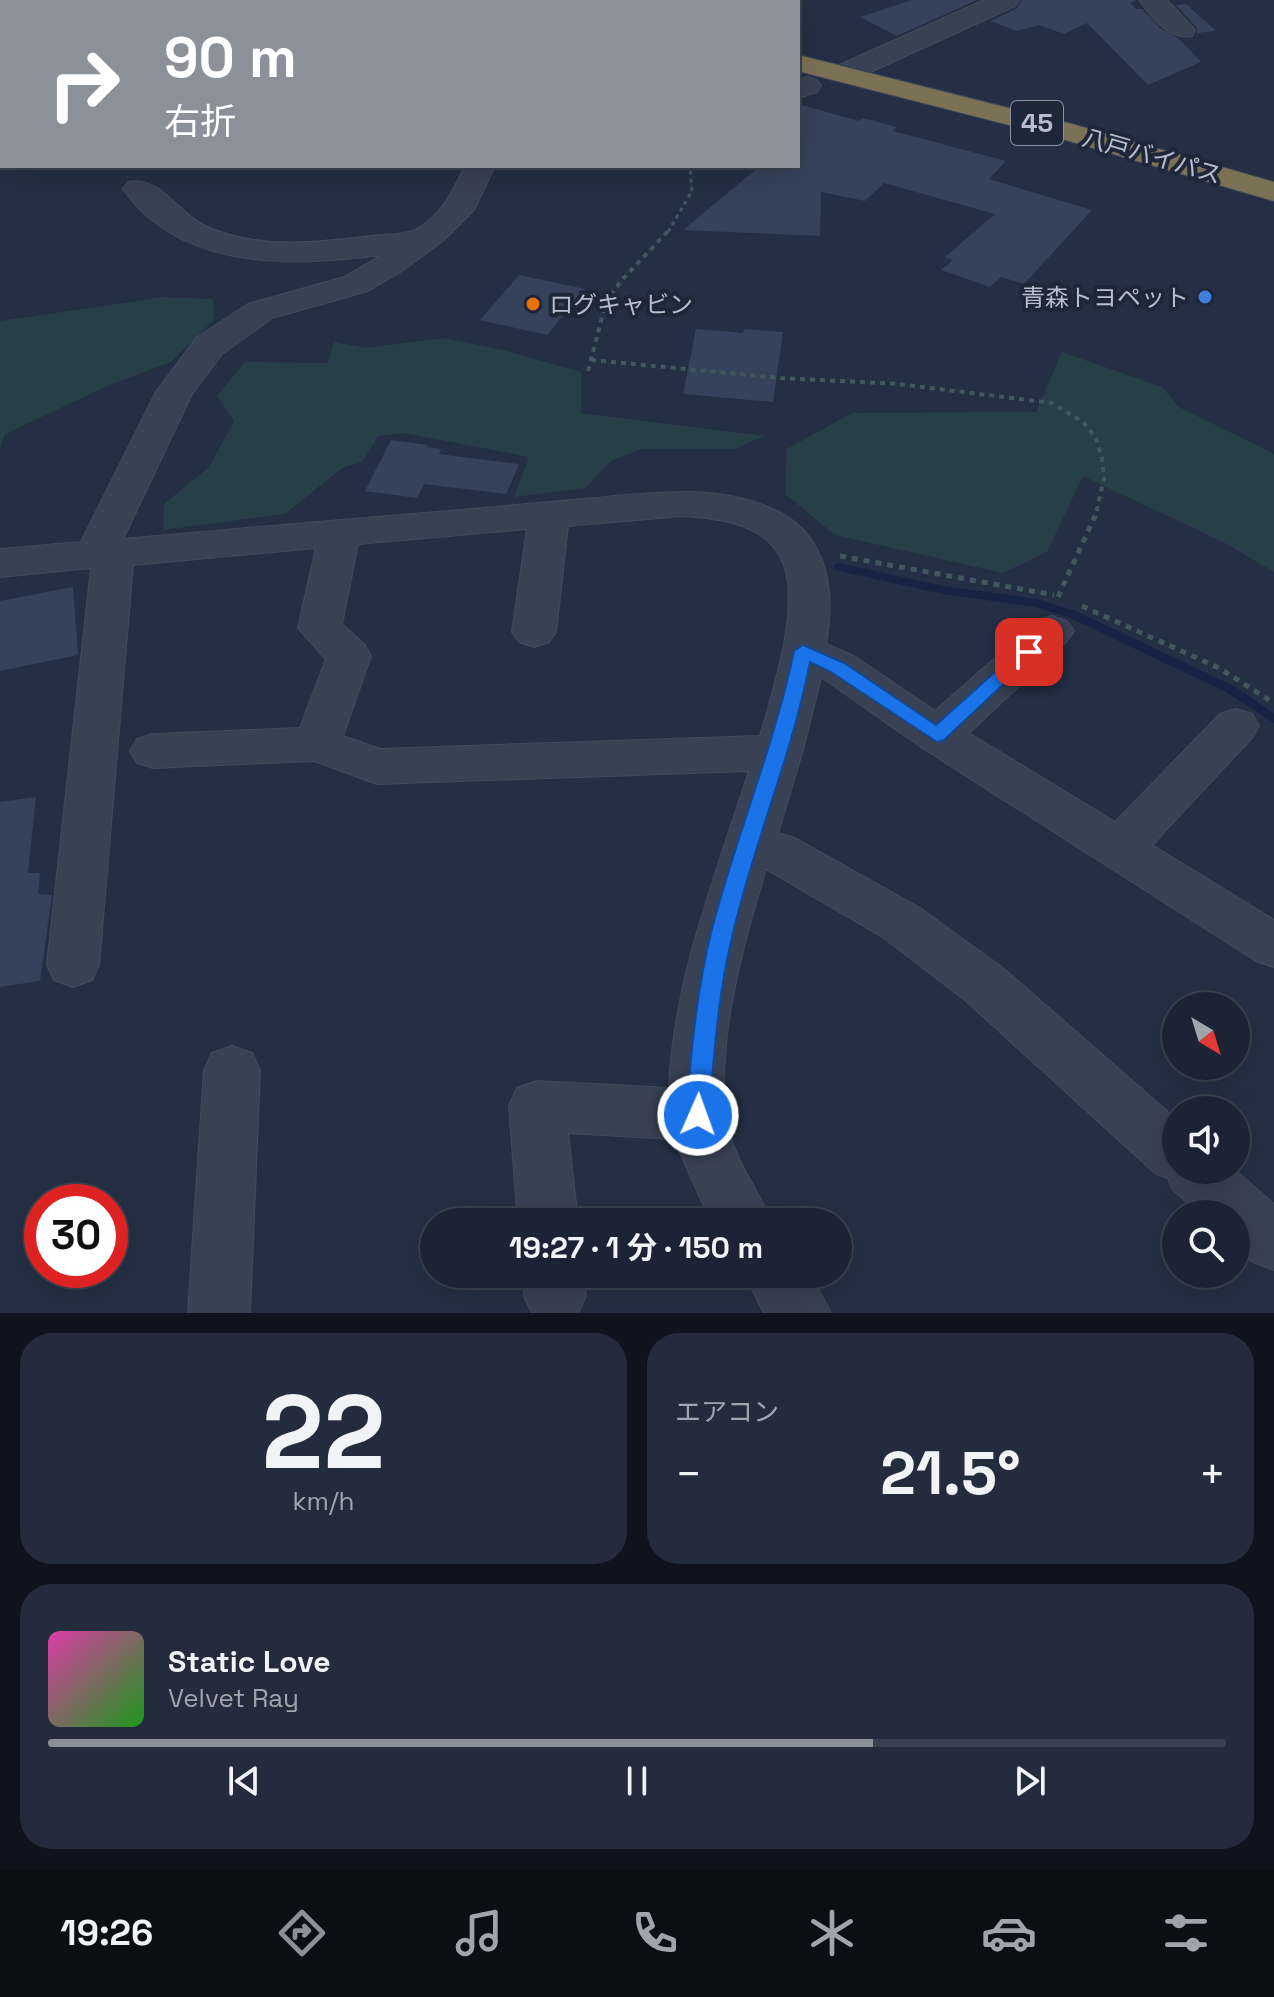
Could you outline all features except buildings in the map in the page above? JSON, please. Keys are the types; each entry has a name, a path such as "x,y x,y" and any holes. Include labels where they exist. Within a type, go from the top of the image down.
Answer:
{"highway":[{"name":"八戸バイパス","path":"800,80 845,73 1062,130 1274,192"},
{"name":"八戸バイパス","path":"800,80 1052,147 1274,212"}],"street":[{"path":"845,73 1006,0"},
{"path":"1152,0 1182,30"},
{"path":"73,965 107,526 174,392 209,346 260,311 356,284 424,239 463,203 479,168"},
{"path":"139,189 192,231 250,249 308,253 424,239"},
{"path":"0,563 681,503 726,506 761,518 783,534 803,559 809,586 803,651 779,753 722,932 705,1020 698,1115 704,1145 735,1208"},
{"path":"534,632 549,513"},
{"path":"317,744 349,656 320,628 340,532"},
{"path":"937,735 1055,614"},
{"path":"803,651 838,667 937,735 1274,946"},
{"path":"1119,849 1236,726"},
{"path":"153,751 317,744 377,767 779,753"},
{"path":"749,846 778,852 902,923 984,984 1162,1143"},
{"path":"219,1313 232,1070"},
{"path":"547,1208 537,1106 698,1115"},
{"path":"1209,1184 1274,1242"},
{"path":"783,1288 800,1313"}],"path":[{"path":"588,371 601,313 610,294 649,252 683,208 692,189 690,168"},
{"path":"591,360 781,378 898,384 1052,403 1069,412 1096,436 1105,471 1103,497 1055,614"}],"shaded area":[{"path":"164,297 213,299 214,320 171,362 112,384 5,434 0,449 0,321"},
{"path":"444,338 503,350 581,372 581,413 764,436 735,449 642,449 611,461 585,488 514,497 529,457 404,433 378,436 362,462 342,468 285,514 163,530 164,504 209,467 234,421 217,396 245,362 328,363 334,342 366,348"},
{"path":"1062,352 1162,387 1179,407 1274,454 1274,572 1227,544 1083,476 1047,552 1003,573 835,535 785,494 787,449 852,413 1036,412"}],"waterway":[{"path":"839,567 943,590 1037,603 1072,614 1230,689 1274,719"}],"place":[{"name":"青森トヨペット","path":"1205,297"},
{"name":"ログキャビン","path":"533,304"}],"route":[{"path":"698,1115 705,1020 722,932 779,753 803,651 838,667 937,735 1029,652"}]}
